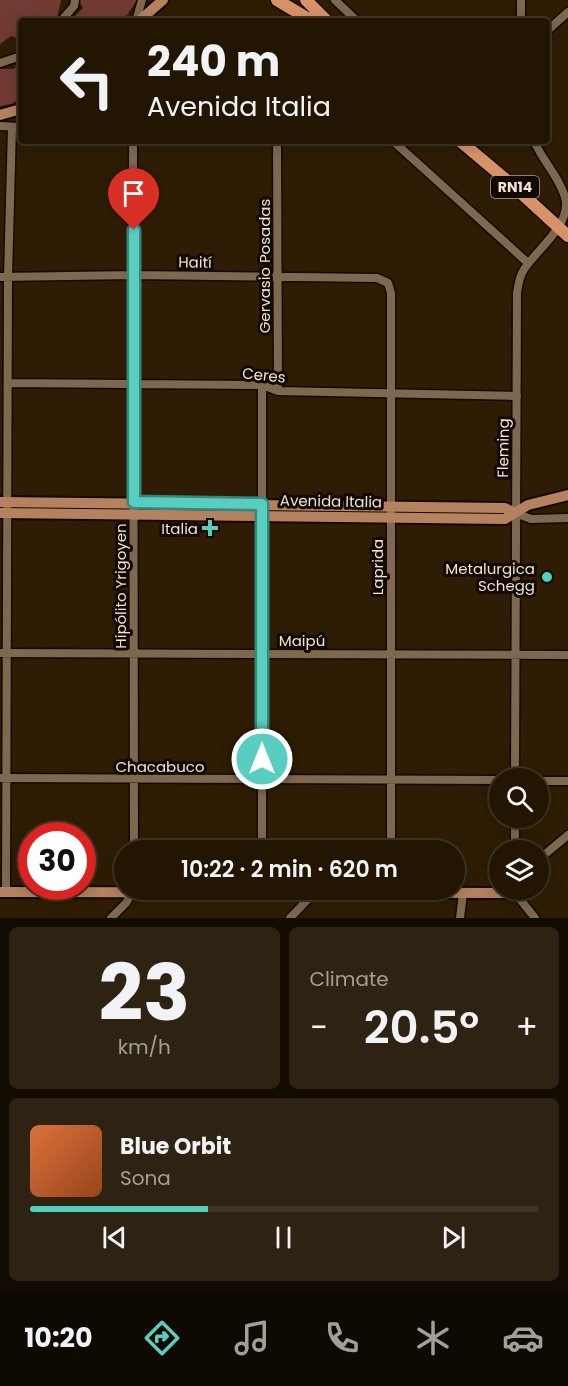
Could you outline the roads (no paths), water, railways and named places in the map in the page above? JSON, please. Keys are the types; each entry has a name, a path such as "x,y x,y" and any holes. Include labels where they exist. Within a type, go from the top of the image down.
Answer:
{"highway":[{"path":"277,0 307,18"},
{"path":"306,0 324,18"},
{"name":"RN14","path":"464,144 564,232"}],"main road":[{"path":"140,18 152,0"},
{"path":"140,18 163,0"},
{"path":"0,115 18,110"},
{"path":"515,513 528,505 568,495"},
{"name":"Avenida Italia","path":"4,507 391,511 505,508 515,513"},
{"path":"3,892 114,891"},
{"path":"465,893 489,892"}],"street":[{"path":"64,18 74,6 75,0"},
{"path":"140,18 142,0"},
{"path":"335,0 354,18"},
{"path":"521,0 521,18"},
{"path":"550,28 568,12"},
{"path":"0,63 18,57"},
{"path":"0,126 16,127 4,277 8,383 4,507 3,892"},
{"name":"Hipólito Yrigoyen","path":"134,144 134,840"},
{"name":"Gervasio Posadas","path":"277,144 278,390"},
{"path":"396,144 528,263"},
{"name":"Fleming","path":"515,768 517,293 521,274 528,263 564,232 567,204 536,144"},
{"name":"Haití","path":"4,277 134,275 377,278 388,284"},
{"name":"Laprida","path":"388,284 391,293 392,393 391,840"},
{"name":"Ceres","path":"8,383 262,385 278,390 517,396"},
{"path":"262,385 262,840"},
{"name":"Avenida Italia","path":"515,513 531,519 568,518"},
{"name":"Maipú","path":"3,653 568,655"},
{"name":"Chacabuco","path":"3,778 489,780"},
{"path":"549,781 568,781"},
{"path":"549,851 568,835"},
{"path":"111,918 126,900"},
{"path":"290,918 307,900"},
{"path":"460,918 462,900"},
{"path":"522,900 535,918"}],"place":[{"name":"Italia","path":"210,528"},
{"name":"Metalurgica Schegg","path":"547,577"}]}
